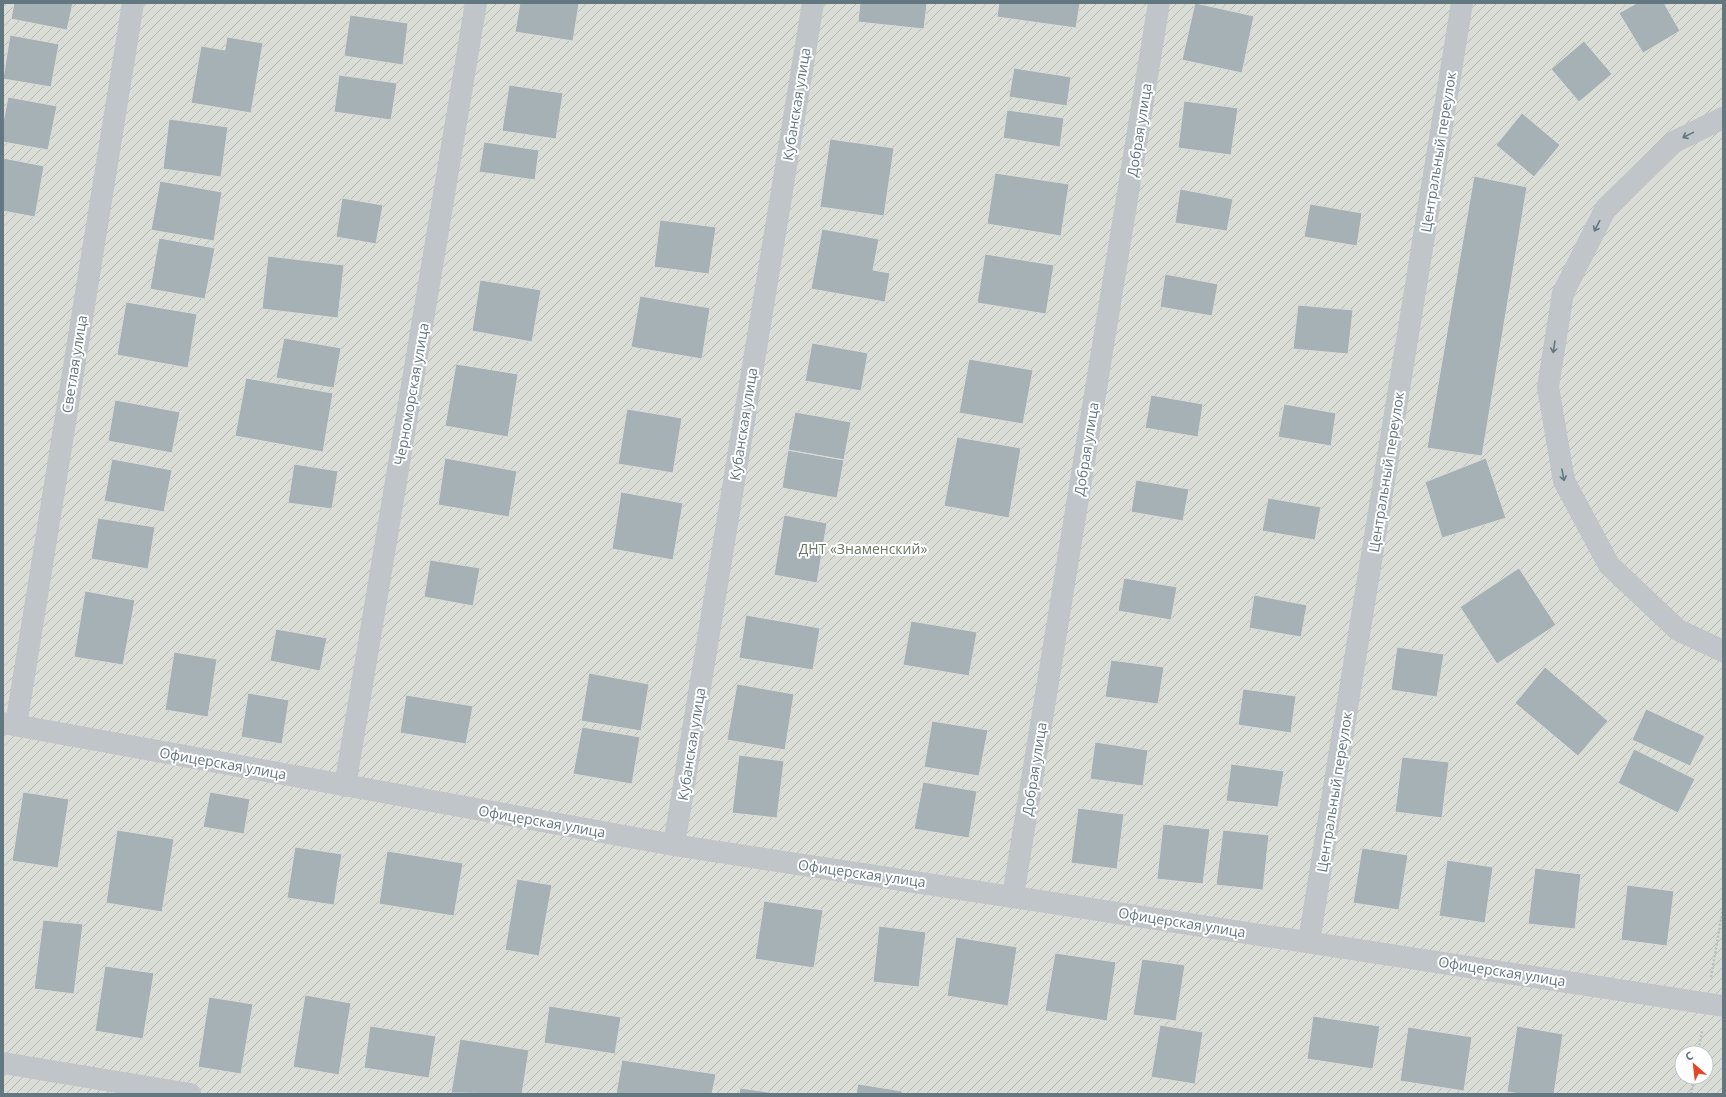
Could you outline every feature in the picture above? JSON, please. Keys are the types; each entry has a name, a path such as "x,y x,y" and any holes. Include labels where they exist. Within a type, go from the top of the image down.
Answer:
{"street":[{"name":"Светлая улица","path":"9,724 133,3"},
{"name":"Черноморская улица","path":"345,786 476,3"},
{"name":"Кубанская улица","path":"674,845 813,3"},
{"name":"Добрая улица","path":"1014,896 1159,3"},
{"name":"Центральный переулок","path":"1309,941 1462,3"},
{"path":"1723,118 1674,142 1606,208 1563,293 1548,387 1564,481 1609,565 1678,630 1723,651"},
{"name":"Офицерская улица","path":"9,724 674,845 1309,941 1723,1006"},
{"path":"3,1064 190,1094"}],"green space":[{"name":"ДНТ «Знаменский»","path":"3,3 1723,3 1723,1094 3,1094"}],"building":[{"path":"14,3 73,3 67,30 11,19"},
{"path":"520,3 579,3 573,41 515,32"},
{"path":"860,3 927,3 924,29 858,22"},
{"path":"999,3 1080,3 1076,28 997,17"},
{"path":"1195,3 1254,16 1242,73 1182,60"},
{"path":"1637,3 1664,3 1680,31 1643,53 1619,13"},
{"path":"350,15 408,23 403,65 344,56"},
{"path":"10,35 59,44 51,87 3,79"},
{"path":"227,37 263,43 251,113 191,103 201,46 225,50"},
{"path":"1584,41 1612,74 1579,102 1551,69"},
{"path":"1014,68 1071,77 1067,106 1009,97"},
{"path":"339,75 397,83 391,120 334,112"},
{"path":"509,85 563,93 556,139 502,131"},
{"path":"8,97 57,106 48,150 3,142 3,123"},
{"path":"1184,101 1238,108 1231,155 1178,148"},
{"path":"1007,110 1064,118 1060,147 1003,138"},
{"path":"1522,113 1560,145 1534,177 1496,145"},
{"path":"169,119 228,127 221,177 163,169"},
{"path":"830,139 894,148 884,216 820,207"},
{"path":"484,142 539,150 535,180 479,172"},
{"path":"3,158 44,166 35,217 3,211"},
{"path":"995,173 1069,184 1061,236 987,224"},
{"path":"1474,176 1527,187 1482,456 1427,448"},
{"path":"160,181 222,192 214,241 151,230"},
{"path":"1180,189 1233,199 1227,231 1175,223"},
{"path":"342,198 383,205 376,244 336,237"},
{"path":"1310,204 1362,213 1357,246 1304,237"},
{"path":"660,220 716,227 709,274 654,267"},
{"path":"822,229 879,239 873,270 890,273 885,302 811,289"},
{"path":"159,238 215,248 205,299 150,289"},
{"path":"985,254 1054,265 1046,314 977,303"},
{"path":"268,256 344,265 338,318 262,309"},
{"path":"1165,274 1218,284 1212,316 1160,307"},
{"path":"480,280 541,290 532,342 472,331"},
{"path":"640,296 710,308 702,359 631,347"},
{"path":"126,302 197,314 188,368 117,355"},
{"path":"1298,305 1353,310 1348,354 1293,349"},
{"path":"284,338 341,348 334,388 276,378"},
{"path":"812,343 868,353 861,391 805,381"},
{"path":"969,359 1033,370 1023,424 959,413"},
{"path":"456,364 518,374 508,437 445,426"},
{"path":"246,378 333,393 323,452 235,436"},
{"path":"1151,395 1203,404 1198,437 1145,428"},
{"path":"115,400 180,412 172,453 108,441"},
{"path":"1284,404 1336,413 1331,446 1278,437"},
{"path":"627,409 682,418 673,473 618,464"},
{"path":"795,412 851,422 844,460 788,450"},
{"path":"957,437 1021,448 1009,518 944,506"},
{"path":"788,450 844,460 837,498 782,488"},
{"path":"445,458 517,471 509,517 438,505"},
{"path":"1486,458 1506,518 1442,538 1425,482"},
{"path":"112,459 172,470 164,512 104,501"},
{"path":"294,464 338,471 332,509 288,503"},
{"path":"1136,480 1189,489 1183,521 1131,512"},
{"path":"621,492 683,503 673,560 612,549"},
{"path":"1268,498 1321,507 1315,540 1262,531"},
{"path":"784,515 827,523 817,583 774,575"},
{"path":"98,518 155,527 148,569 91,559"},
{"path":"430,560 480,568 473,606 424,597"},
{"path":"1519,568 1556,625 1497,664 1460,607"},
{"path":"1124,578 1177,587 1171,620 1118,611"},
{"path":"85,591 135,600 123,665 74,657"},
{"path":"1254,595 1307,605 1301,637 1249,628"},
{"path":"746,615 820,628 813,670 739,658"},
{"path":"911,621 977,632 969,676 903,665"},
{"path":"276,629 327,638 320,671 270,661"},
{"path":"1397,647 1444,654 1437,697 1391,690"},
{"path":"174,652 217,659 208,717 165,710"},
{"path":"1111,660 1164,667 1158,704 1105,697"},
{"path":"1545,667 1608,721 1578,756 1515,703"},
{"path":"589,673 649,684 641,731 581,721"},
{"path":"737,684 794,694 785,750 727,740"},
{"path":"1243,689 1296,696 1291,733 1238,725"},
{"path":"248,693 289,700 282,744 241,737"},
{"path":"406,695 473,706 466,744 400,733"},
{"path":"1646,709 1705,736 1690,766 1632,740"},
{"path":"932,721 988,730 979,776 924,767"},
{"path":"582,727 640,737 632,784 573,774"},
{"path":"1095,742 1148,750 1143,786 1090,779"},
{"path":"1634,749 1695,779 1678,813 1618,783"},
{"path":"739,755 784,761 777,818 732,813"},
{"path":"1402,757 1449,762 1442,818 1395,812"},
{"path":"1231,764 1284,771 1278,807 1226,801"},
{"path":"923,782 977,791 969,838 914,829"},
{"path":"23,792 69,799 58,868 12,861"},
{"path":"210,792 250,799 244,834 203,827"},
{"path":"1078,808 1124,814 1117,869 1071,863"},
{"path":"1163,824 1210,829 1203,884 1157,879"},
{"path":"117,830 174,839 162,912 106,903"},
{"path":"1223,830 1269,835 1263,890 1216,885"},
{"path":"295,847 342,854 334,905 287,898"},
{"path":"1362,848 1408,855 1399,910 1353,903"},
{"path":"387,851 463,863 454,916 379,904"},
{"path":"1447,860 1493,867 1485,923 1439,916"},
{"path":"1535,868 1581,874 1575,929 1528,924"},
{"path":"517,879 552,885 539,956 505,950"},
{"path":"1627,885 1674,891 1667,946 1621,940"},
{"path":"764,901 823,910 814,968 755,959"},
{"path":"43,920 83,924 74,994 34,989"},
{"path":"879,926 926,932 919,987 873,982"},
{"path":"956,937 1017,947 1008,1006 947,996"},
{"path":"1055,953 1116,962 1107,1021 1045,1011"},
{"path":"1142,959 1185,965 1176,1021 1133,1015"},
{"path":"105,966 154,973 143,1039 95,1031"},
{"path":"305,995 351,1003 339,1075 293,1067"},
{"path":"209,997 253,1004 241,1074 198,1067"},
{"path":"549,1006 621,1017 615,1054 544,1043"},
{"path":"1313,1016 1380,1026 1373,1069 1307,1059"},
{"path":"1160,1025 1203,1032 1195,1084 1151,1077"},
{"path":"370,1026 436,1036 429,1078 364,1068"},
{"path":"1517,1026 1563,1034 1554,1094 1521,1094 1507,1092"},
{"path":"1408,1027 1472,1037 1464,1091 1400,1081"},
{"path":"460,1039 529,1050 522,1094 451,1093"},
{"path":"622,1060 716,1074 712,1094 616,1094"},
{"path":"858,1084 902,1091 902,1094 856,1094"},
{"path":"740,1088 782,1094 739,1094"}]}
